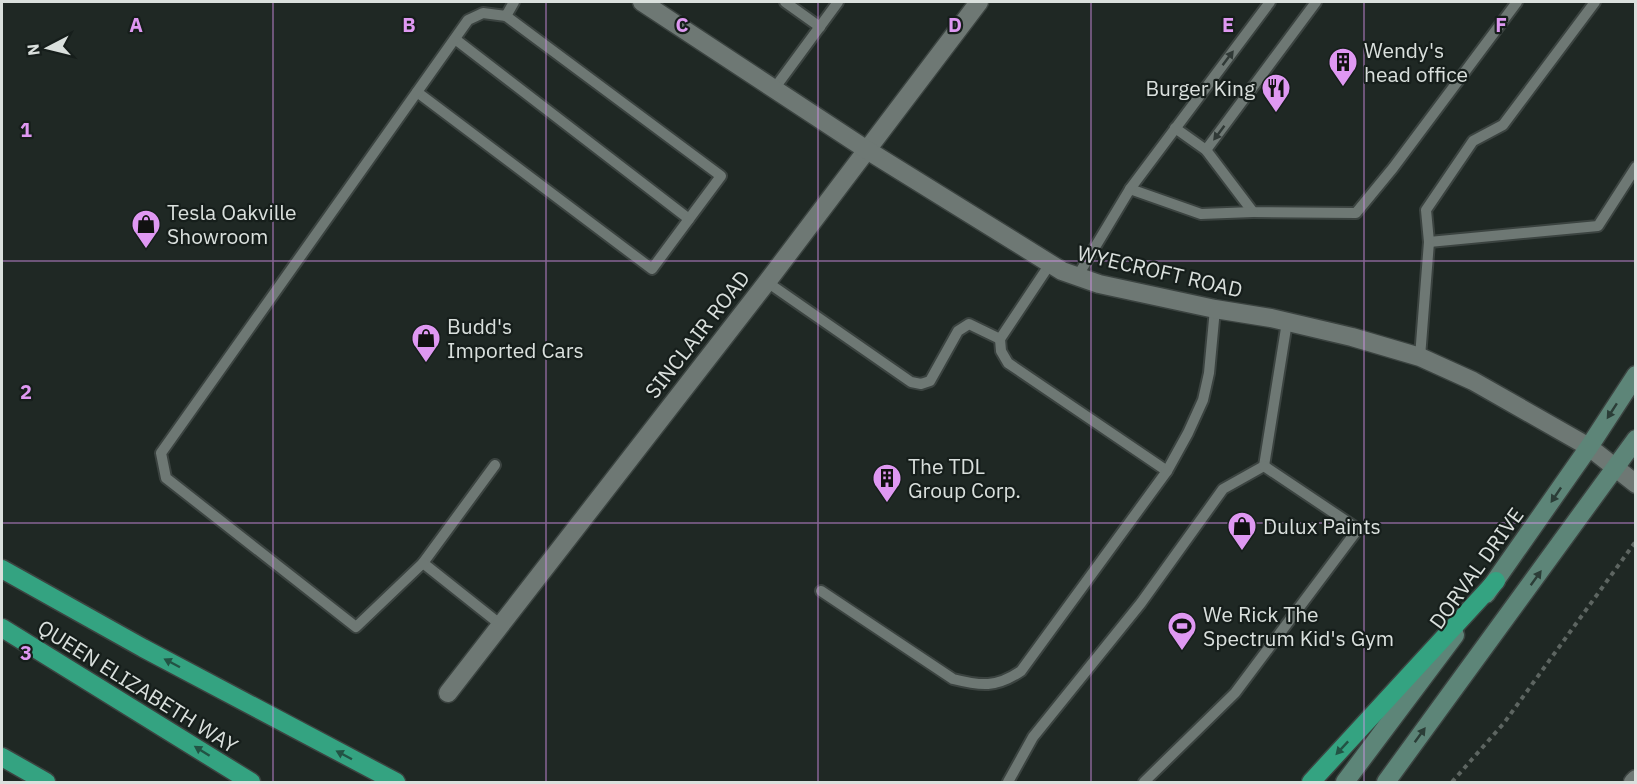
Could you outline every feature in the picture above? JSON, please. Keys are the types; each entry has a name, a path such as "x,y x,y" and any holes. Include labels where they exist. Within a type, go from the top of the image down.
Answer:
{"highway":[{"path":"2,569 143,648 396,783"},
{"path":"1311,783 1496,581"},
{"name":"QUEEN ELIZABETH WAY","path":"2,628 251,783"},
{"path":"2,757 46,783"}],"main road":[{"name":"DORVAL DRIVE","path":"1345,783 1496,581 1589,447 1635,375"},
{"path":"1386,783 1617,467 1635,439"}],"street":[{"name":"WYECROFT ROAD","path":"642,2 867,150 1062,272 1099,284 1352,337 1420,357 1473,381 1589,447 1617,467 1635,484"},
{"name":"SINCLAIR ROAD","path":"448,693 767,282 979,2"}],"lane":[{"path":"506,16 514,2"},
{"path":"785,2 819,27"},
{"path":"774,89 838,2"},
{"path":"1077,277 1130,189 1270,2"},
{"path":"1206,150 1316,2"},
{"path":"1130,189 1201,214 1356,213 1393,168 1517,2"},
{"path":"1420,357 1429,242 1426,210 1473,141 1503,125 1596,2"},
{"path":"417,92 652,269 721,176 506,16 483,13 468,20 161,453 166,478 356,627 423,563 495,465"},
{"path":"455,39 688,219"},
{"path":"1175,128 1206,150 1253,212"},
{"path":"1429,242 1598,226 1635,167"},
{"path":"1050,264 1000,339 1001,351 1008,363 1167,471"},
{"path":"767,282 911,382 921,384 930,381 958,331 969,324 1000,339"},
{"path":"821,591 953,679 978,685 1005,682 1021,671 1167,471 1188,433 1203,400 1209,373 1215,309"},
{"path":"1264,466 1287,322"},
{"path":"1008,783 1033,737 1141,603 1222,489 1264,466"},
{"path":"1144,783 1235,693 1358,530 1264,466"},
{"path":"423,563 501,625"}],"path":[{"path":"1452,783 1504,723 1626,557 1635,541"}],"place":[{"name":"Wendy's head office","path":"1343,88"},
{"name":"Burger King","path":"1276,114"},
{"name":"Tesla Oakville Showroom","path":"146,250"},
{"name":"Budd's Imported Cars","path":"426,364"},
{"name":"The TDL Group Corp.","path":"887,504"},
{"name":"Dulux Paints","path":"1242,552"},
{"name":"We Rick The Spectrum Kid's Gym","path":"1182,652"}]}
